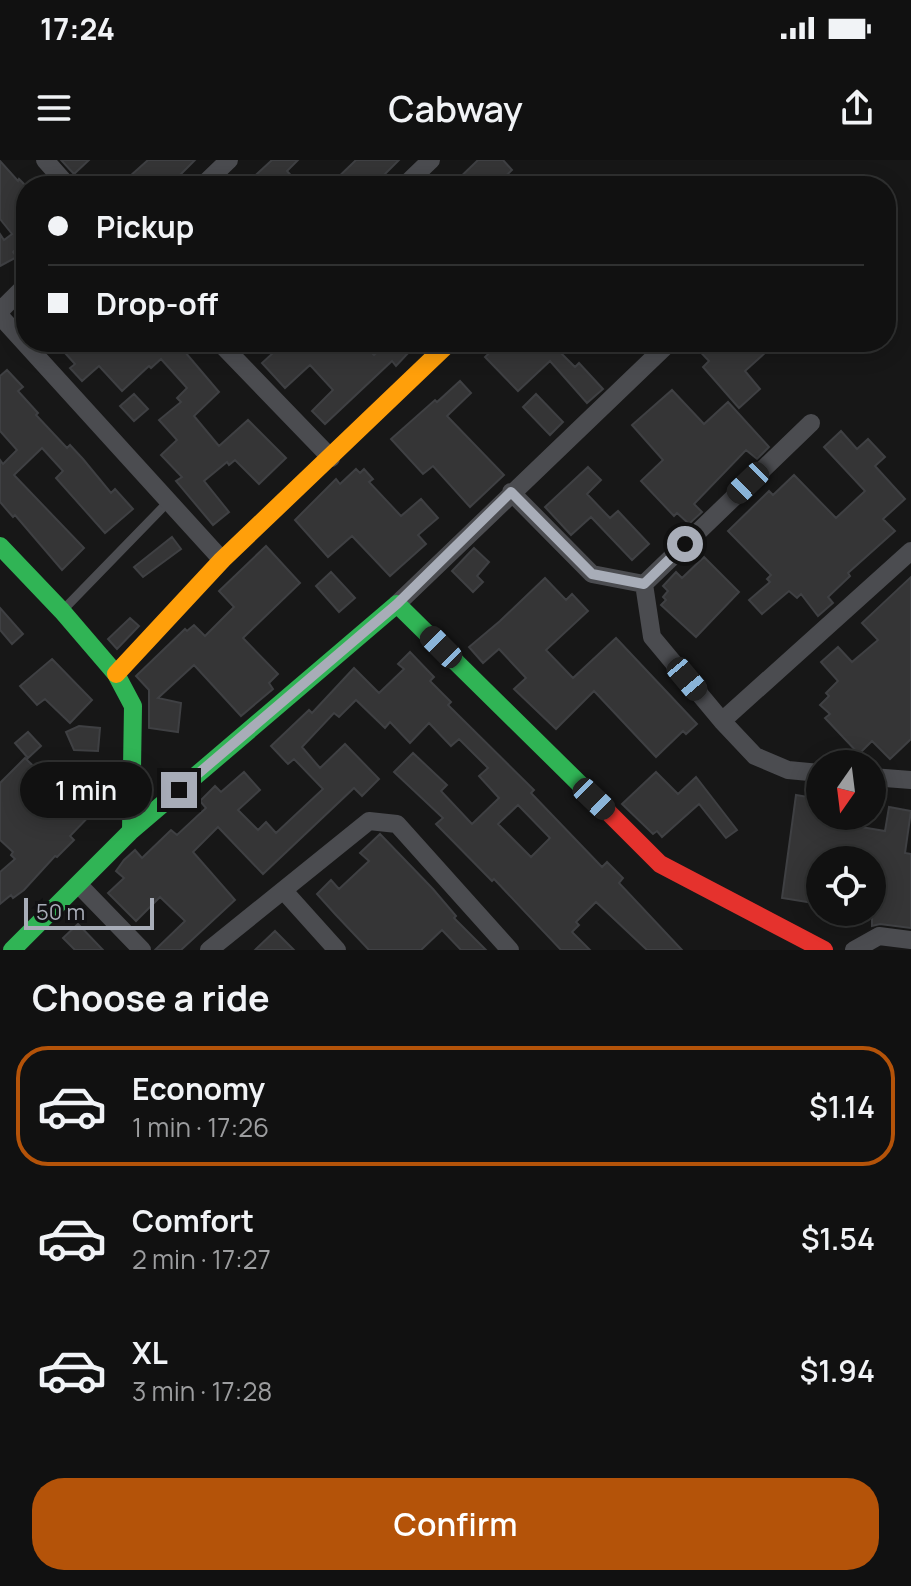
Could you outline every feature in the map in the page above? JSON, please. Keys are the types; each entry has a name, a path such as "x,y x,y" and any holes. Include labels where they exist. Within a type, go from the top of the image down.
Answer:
{"street":[{"path":"45,160 59,176"},
{"path":"212,176 229,160"},
{"path":"414,176 431,160"},
{"path":"16,296 0,314 16,332"},
{"path":"34,352 222,560"},
{"path":"236,352 331,458"},
{"path":"116,674 222,560 440,352"},
{"path":"12,950 131,831 397,604 659,352"},
{"path":"644,584 811,423"},
{"path":"511,492 592,574 644,584"},
{"path":"0,546 116,674 133,706 131,831"},
{"path":"722,721 911,551"},
{"path":"644,584 652,637 722,721 755,756 788,770 806,772"},
{"path":"397,604 660,864 824,950"},
{"path":"886,778 911,780"},
{"path":"209,950 369,821 397,824 510,950"},
{"path":"79,885 142,950"},
{"path":"284,891 337,950"},
{"path":"854,950 879,936 911,940"}],"lane":[{"path":"62,611 169,501"}],"building":[{"path":"61,160 89,160 74,174"},
{"path":"148,160 195,160 179,176 130,176"},
{"path":"272,160 298,160 287,171 291,176 255,176"},
{"path":"356,160 399,160 383,176 339,176"},
{"path":"478,160 503,160 512,170 506,176 461,176"},
{"path":"0,161 16,179 16,249 13,252 16,258 0,266 0,234 4,240 12,234 0,219"},
{"path":"64,352 185,352 219,392 194,416 219,446 248,420 286,458 259,484 235,460 229,465 227,462 204,481 229,512 213,525 176,481 182,477 161,455 177,440 159,420 181,402 177,398 187,388 161,359 122,391 99,366 82,381 70,368 75,364"},
{"path":"274,352 371,352 374,355 377,352 409,352 396,366 392,361 325,424 312,411 333,390 310,365 285,388 262,363"},
{"path":"490,352 560,352 575,367 579,363 603,389 587,403 550,361 518,391 485,357"},
{"path":"700,352 766,352 745,371 760,389 739,408 703,367 709,361"},
{"path":"7,370 23,387 18,391 38,413 36,415 67,448 70,445 111,493 115,489 133,509 105,533 56,478 63,471 42,448 14,475 84,548 62,570 0,502 0,460 3,464 17,450 0,431 0,376"},
{"path":"460,381 471,393 447,416 504,475 470,507 433,466 423,474 391,439"},
{"path":"672,390 704,424 728,402 769,447 757,459 746,450 694,504 702,512 689,524 677,513 674,516 641,481 663,460 632,425"},
{"path":"134,394 148,409 134,421 120,406"},
{"path":"536,394 563,422 550,435 523,407"},
{"path":"841,431 857,449 868,439 885,457 875,466 905,499 883,519 895,531 848,573 850,576 828,597 833,603 818,616 801,594 797,598 789,591 762,614 749,600 770,582 767,579 771,575 728,531 769,491 773,495 794,475 836,518 865,491 824,447"},
{"path":"588,467 601,480 587,494 610,518 618,511 649,544 632,560 591,517 571,535 545,507"},
{"path":"356,469 360,473 364,469 373,479 369,482 401,516 421,499 438,518 418,535 426,544 390,576 352,536 328,557 295,520 336,479 340,484"},
{"path":"172,537 181,549 143,577 134,567"},
{"path":"266,546 300,583 243,638 278,674 269,683 273,689 241,716 194,665 158,698 181,703 178,732 149,728 149,690 136,676 185,629 187,631 194,625 205,636 234,607 219,591"},
{"path":"474,548 489,562 477,576 483,582 473,592 452,571"},
{"path":"704,557 739,592 696,637 661,605 668,591 663,586 676,572 682,578"},
{"path":"331,572 355,598 339,612 316,586"},
{"path":"911,577 911,739 890,759 886,750 881,750 872,741 863,750 855,750 825,718 830,714 820,705 838,681 821,662 838,647 852,662 878,640 862,623"},
{"path":"545,578 566,600 572,594 588,611 546,650 573,678 616,638 697,724 686,734 683,731 656,757 594,691 556,729 514,689 526,678 499,649 483,663 469,647"},
{"path":"0,608 23,634 12,644 0,630"},
{"path":"130,618 139,626 117,649 108,639"},
{"path":"410,652 434,677 430,681 451,702 448,705 534,790 531,793 602,867 607,862 623,878 619,883 682,950 647,950 596,902 576,922 579,925 572,932 590,950 561,950 494,879 492,881 436,824 443,818 394,772 413,753 447,785 441,791 472,824 499,798 479,776 488,768 459,739 451,746 429,723 410,743 390,722 385,728 356,700 339,717 334,713 302,747 320,768 345,744 379,779 362,796 354,788 263,874 218,827 193,852 235,900 181,950 155,950 185,921 160,897 136,921 108,893 124,878 116,871 124,860 135,850 142,858 171,830 177,835 206,808 200,801 215,786 221,792 244,772 260,790 238,810 258,830 266,822 276,833 323,789 294,759 288,764 271,746 309,710 312,713 354,668 379,693 404,669 398,664","holes":["518,805 550,838 531,857 498,824"]},
{"path":"52,659 92,700 70,723 45,699 37,705 20,686"},
{"path":"79,726 100,728 98,751 74,750 66,732"},
{"path":"28,732 41,746 28,758 15,743"},
{"path":"25,758 48,780 58,770 97,808 70,836 74,840 24,890 0,904 0,872 15,859 11,855 13,852 0,840 0,783"},
{"path":"656,772 678,794 696,777 737,830 726,838 699,804 662,837 657,831 653,834 622,804"},
{"path":"796,795 806,797 806,830 885,831 889,807 911,811 905,853 911,854 911,928 886,925 886,846 806,846 806,902 782,898"},
{"path":"380,834 486,950 461,950 442,930 421,950 369,950 335,914 317,894 331,880 339,889 369,861 360,853"},
{"path":"78,924 103,950 75,950 63,938"},
{"path":"275,931 294,950 255,950"}],"traffic: fast":[{"path":"0,546 116,674 133,706 131,831 12,950"},
{"path":"131,831 397,604 599,803"}],"traffic: slow":[{"path":"116,674 222,560 440,352"}],"traffic: jam":[{"path":"599,803 660,864 824,950"}],"route":[{"path":"179,790 397,604 511,492 592,574 644,584 685,544"}]}
